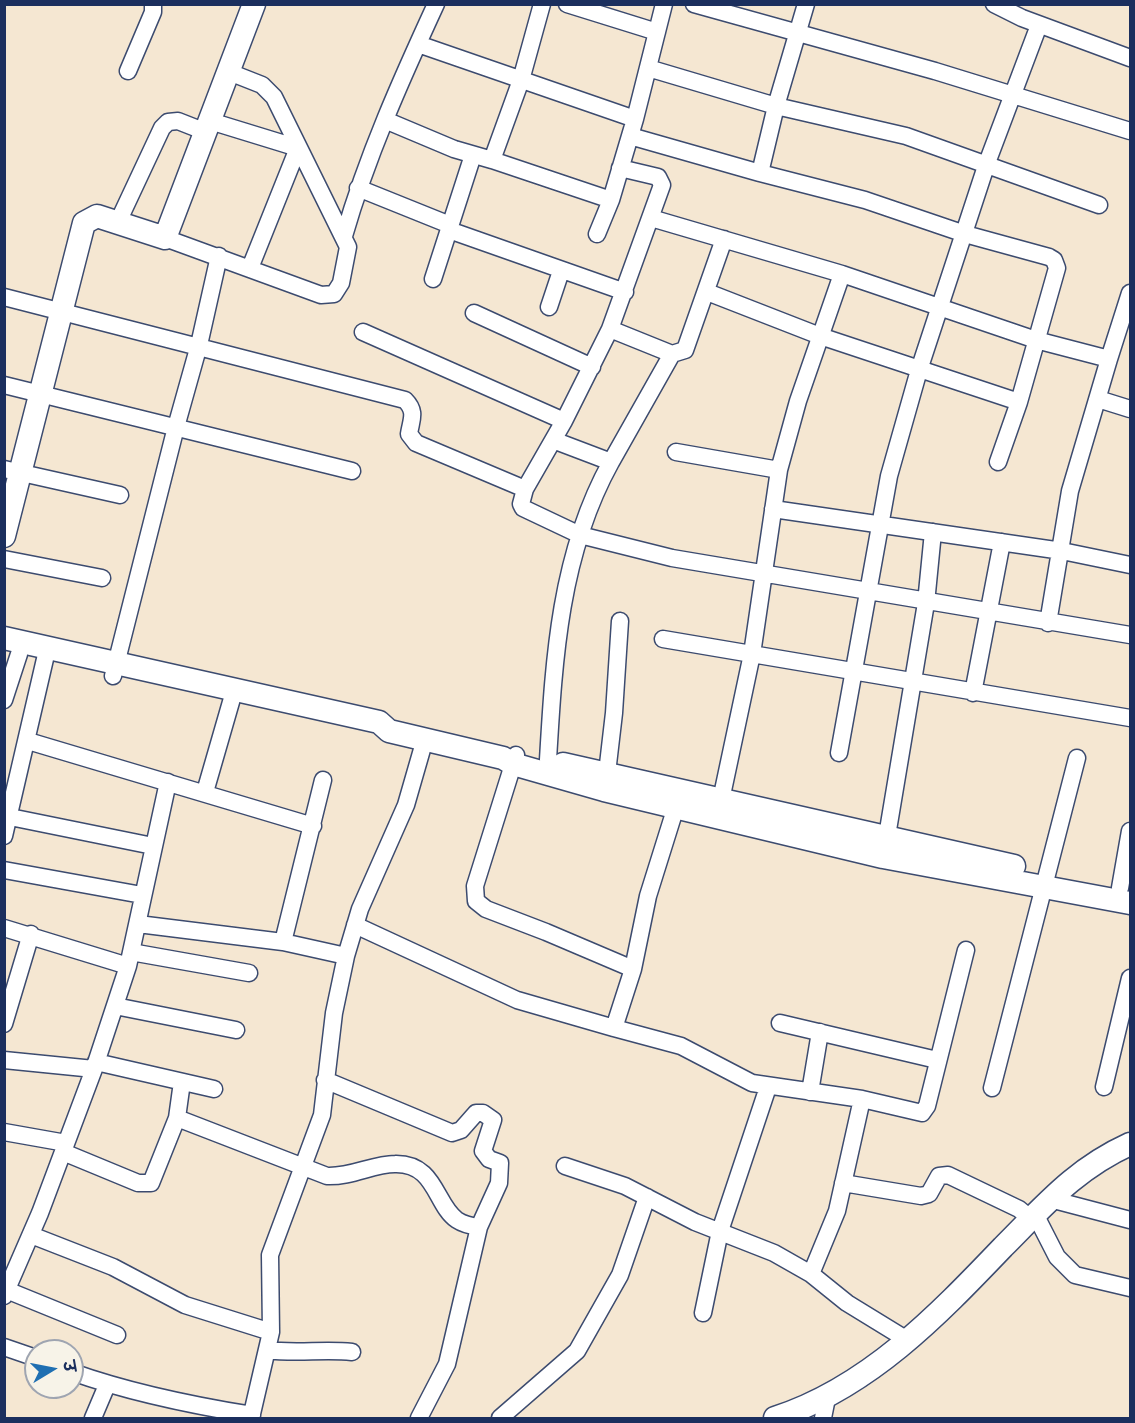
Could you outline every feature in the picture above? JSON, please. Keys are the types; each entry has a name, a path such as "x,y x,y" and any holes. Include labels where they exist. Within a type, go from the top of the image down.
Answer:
{"street":[{"path":"128,71 153,12 153,4"},
{"path":"165,238 254,4"},
{"path":"344,236 358,188 436,4"},
{"path":"492,160 520,80 542,4"},
{"path":"567,4 657,32"},
{"path":"597,234 635,119 664,4"},
{"path":"694,4 1014,95 1131,131"},
{"path":"760,173 776,106 806,4"},
{"path":"994,4 1039,25 1131,58"},
{"path":"840,753 889,476 919,370 987,164 1039,25"},
{"path":"418,44 635,119"},
{"path":"648,68 776,106 906,136 1099,205"},
{"path":"4,536 12,471 40,393 84,223 97,216 118,222 329,296 339,288 348,259 348,247 344,236 268,89 229,72"},
{"path":"385,120 473,155 610,200"},
{"path":"118,222 162,128 168,122 178,121 208,127 298,148"},
{"path":"630,135 760,173 865,200 965,234 1054,260 1056,272 1019,402 998,462"},
{"path":"250,268 298,148"},
{"path":"433,279 473,155"},
{"path":"620,168 658,177 662,185 610,329 564,421 525,489 521,504 524,507 580,535 672,558 1131,636"},
{"path":"358,188 450,228 561,271 625,292"},
{"path":"651,218 842,274 1036,340 1109,359"},
{"path":"610,329 672,354 686,350 724,239"},
{"path":"115,669 199,345 219,256"},
{"path":"549,307 561,271"},
{"path":"721,800 752,654 766,573 779,470 798,401 842,274"},
{"path":"707,292 820,336 1019,402"},
{"path":"1048,623 1062,551 1070,491 1109,359 1125,327 1131,293"},
{"path":"4,297 199,345 405,400 412,409 413,421 409,434 416,443 525,489"},
{"path":"474,313 592,367"},
{"path":"363,332 564,421"},
{"path":"548,760 553,665 561,608 580,535 596,489 672,354"},
{"path":"4,385 352,471"},
{"path":"1098,399 1131,409"},
{"path":"553,440 611,462"},
{"path":"676,452 779,470"},
{"path":"12,471 120,495"},
{"path":"773,509 1062,551 1131,565"},
{"path":"885,848 927,603 933,532"},
{"path":"973,693 1002,542"},
{"path":"4,559 102,578"},
{"path":"607,773 614,713 620,621"},
{"path":"663,639 912,683 1131,718"},
{"path":"4,700 9,648 47,653 233,694 380,722 389,730 425,739 885,848 1127,894 1131,831"},
{"path":"4,836 47,653"},
{"path":"205,792 233,694"},
{"path":"84,1376 107,1385 174,1402 251,1417 271,1332 270,1255 288,1200 304,1167 322,1116 334,1013 346,956 355,926 406,805 425,739"},
{"path":"28,741 313,826"},
{"path":"992,1088 1077,758"},
{"path":"510,759 548,760 607,773 678,799 721,800 885,848"},
{"path":"510,759 475,886 476,901 486,909 633,969"},
{"path":"283,942 323,780"},
{"path":"117,1335 5,1292 31,1235 95,1066 115,1006 138,924 142,895 168,782"},
{"path":"614,1028 633,969 648,896 678,799"},
{"path":"10,817 153,846"},
{"path":"4,870 142,895"},
{"path":"138,924 283,942 346,956"},
{"path":"355,926 517,1000 681,1046 738,1077 768,1087 862,1100 922,1113 927,1106 966,950"},
{"path":"4,928 129,959 249,973"},
{"path":"4,1024 31,934"},
{"path":"1104,1087 1131,978"},
{"path":"115,1006 236,1030"},
{"path":"780,1023 937,1060"},
{"path":"810,1092 820,1032"},
{"path":"4,1060 95,1066 214,1089"},
{"path":"326,1080 452,1133 461,1130 476,1113 491,1118 492,1125 483,1151 489,1159 500,1163 499,1183 479,1227 447,1364 419,1419"},
{"path":"4,1132 64,1147 138,1183 148,1184 153,1181 177,1118 182,1082"},
{"path":"703,1313 720,1231 768,1087"},
{"path":"812,1274 837,1211 862,1100"},
{"path":"177,1118 327,1176 338,1176 395,1164 408,1167 432,1182 458,1221 479,1227"},
{"path":"775,1419 825,1408 909,1341 1067,1182 1131,1144"},
{"path":"566,1166 625,1186 695,1222 763,1248 812,1274 847,1303 909,1341"},
{"path":"843,1183 921,1196 929,1194 939,1176 948,1175 1019,1209 1131,1220"},
{"path":"500,1419 577,1351 620,1275 647,1197"},
{"path":"1039,1211 1057,1257 1075,1275 1131,1288"},
{"path":"31,1235 113,1267 185,1305 271,1332"},
{"path":"4,1347 24,1354"},
{"path":"267,1350 294,1354 329,1349 352,1352"},
{"path":"93,1419 107,1385"},
{"path":"169,1419 174,1402"}]}
